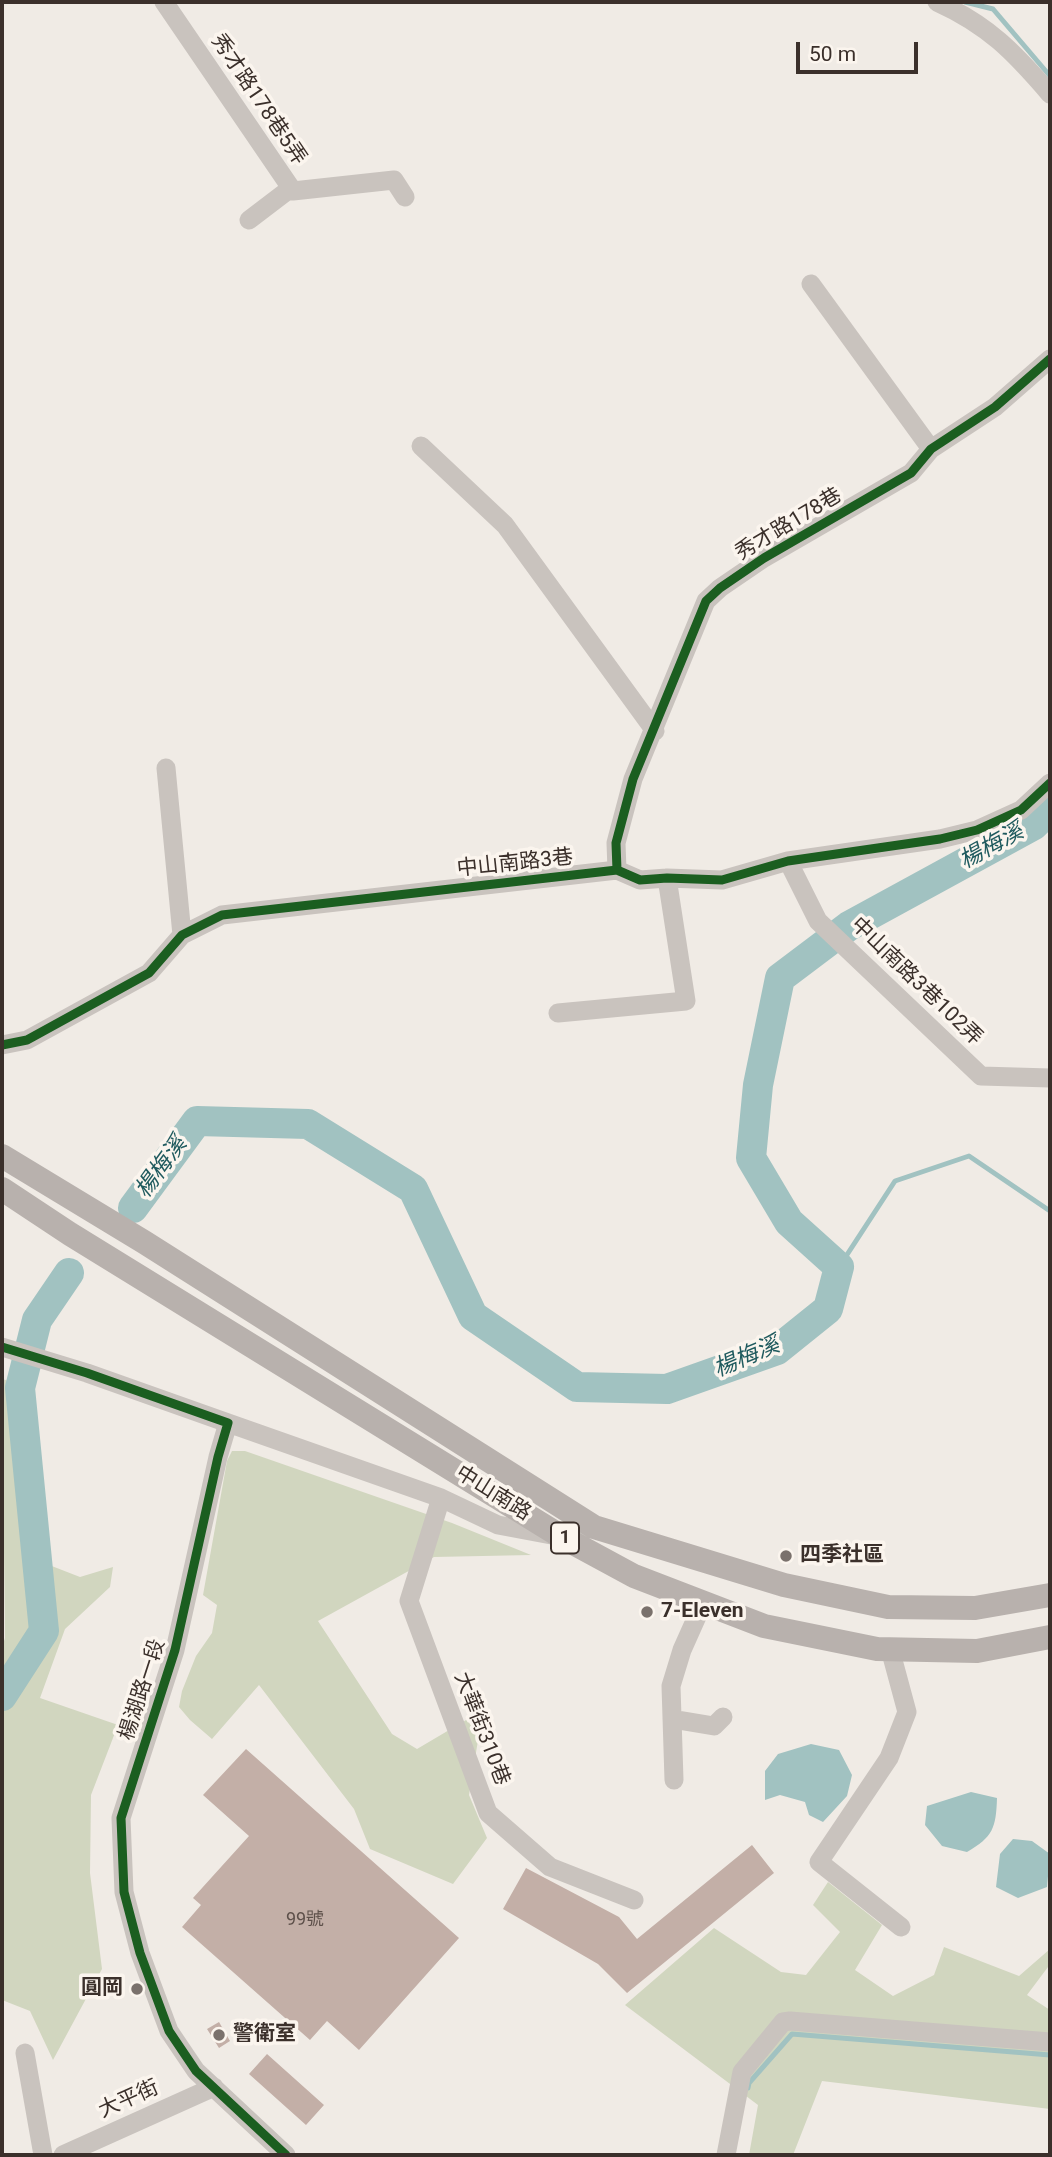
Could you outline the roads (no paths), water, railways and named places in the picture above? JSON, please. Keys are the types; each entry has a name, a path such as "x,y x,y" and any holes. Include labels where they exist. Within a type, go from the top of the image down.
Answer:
{"main road":[{"name":"中山南路","path":"2,1156 144,1242 594,1527 784,1585 888,1607 975,1608 1050,1595"},
{"name":"中山南路","path":"2,1189 70,1234 562,1537 634,1576 764,1626 877,1649 977,1651 1050,1637"}],"street":[{"name":"秀才路178巷5弄","path":"164,2 292,191 394,180 405,197"},
{"path":"937,2 979,23 1017,54 1050,94"},
{"path":"249,220 291,188"},
{"path":"811,284 930,449"},
{"name":"秀才路178巷","path":"617,870 616,843 633,779 706,601 720,588 764,558 911,473 930,449 995,407 1050,359"},
{"path":"421,446 505,525 654,731"},
{"path":"166,768 182,935"},
{"name":"中山南路3巷","path":"2,1045 27,1040 149,973 182,935 222,915 617,870 640,880 667,877 722,880 788,860 940,839 977,830 1021,810 1050,783"},
{"name":"中山南路3巷102弄","path":"788,860 818,921 981,1076 1050,1078"},
{"path":"558,1013 686,1001 667,877"},
{"path":"2,1347 87,1373 441,1498 498,1525 562,1537 594,1527"},
{"name":"楊湖路一段","path":"228,1423 218,1457 176,1650 121,1818 124,1892 140,1953 169,2031 196,2071 286,2155"},
{"name":"大華街310巷","path":"441,1498 409,1601 488,1813 550,1867 634,1900"},
{"path":"674,1780 671,1686 682,1650 703,1603"},
{"path":"890,1649 907,1712 889,1758 819,1863 901,1927"},
{"path":"672,1719 714,1726 723,1717"},
{"path":"726,2155 742,2072 783,2022 1050,2042"},
{"path":"25,2053 43,2155"},
{"name":"大平街","path":"63,2155 214,2087"}],"water":[{"path":"811,1744 839,1750 852,1775 847,1796 823,1822 809,1815 805,1802 780,1795 765,1800 765,1771 778,1754"},
{"path":"971,1792 997,1798 996,1817 991,1831 983,1841 967,1852 942,1846 925,1825 927,1806"},
{"path":"1013,1839 1032,1841 1050,1854 1047,1887 1018,1898 996,1887 1000,1854"}],"waterway":[{"path":"965,2 993,9 1050,76"},
{"name":"楊梅溪","path":"133,1208 197,1121 308,1124 413,1189 473,1316 577,1387 667,1389 777,1350 828,1309 839,1267 789,1222 751,1158 758,1085 780,978 849,926 1034,825 1050,809"},
{"path":"839,1267 895,1181 969,1156 1050,1211"},
{"name":"楊梅溪","path":"2,1696 44,1631 20,1388 37,1320 69,1273"},
{"path":"748,2088 749,2083 792,2034 1050,2055"}],"place":[{"name":"四季社區","path":"786,1556"},
{"name":"7-Eleven","path":"647,1612"},
{"name":"圓岡","path":"137,1989"},
{"name":"警衛室","path":"219,2035"}]}
